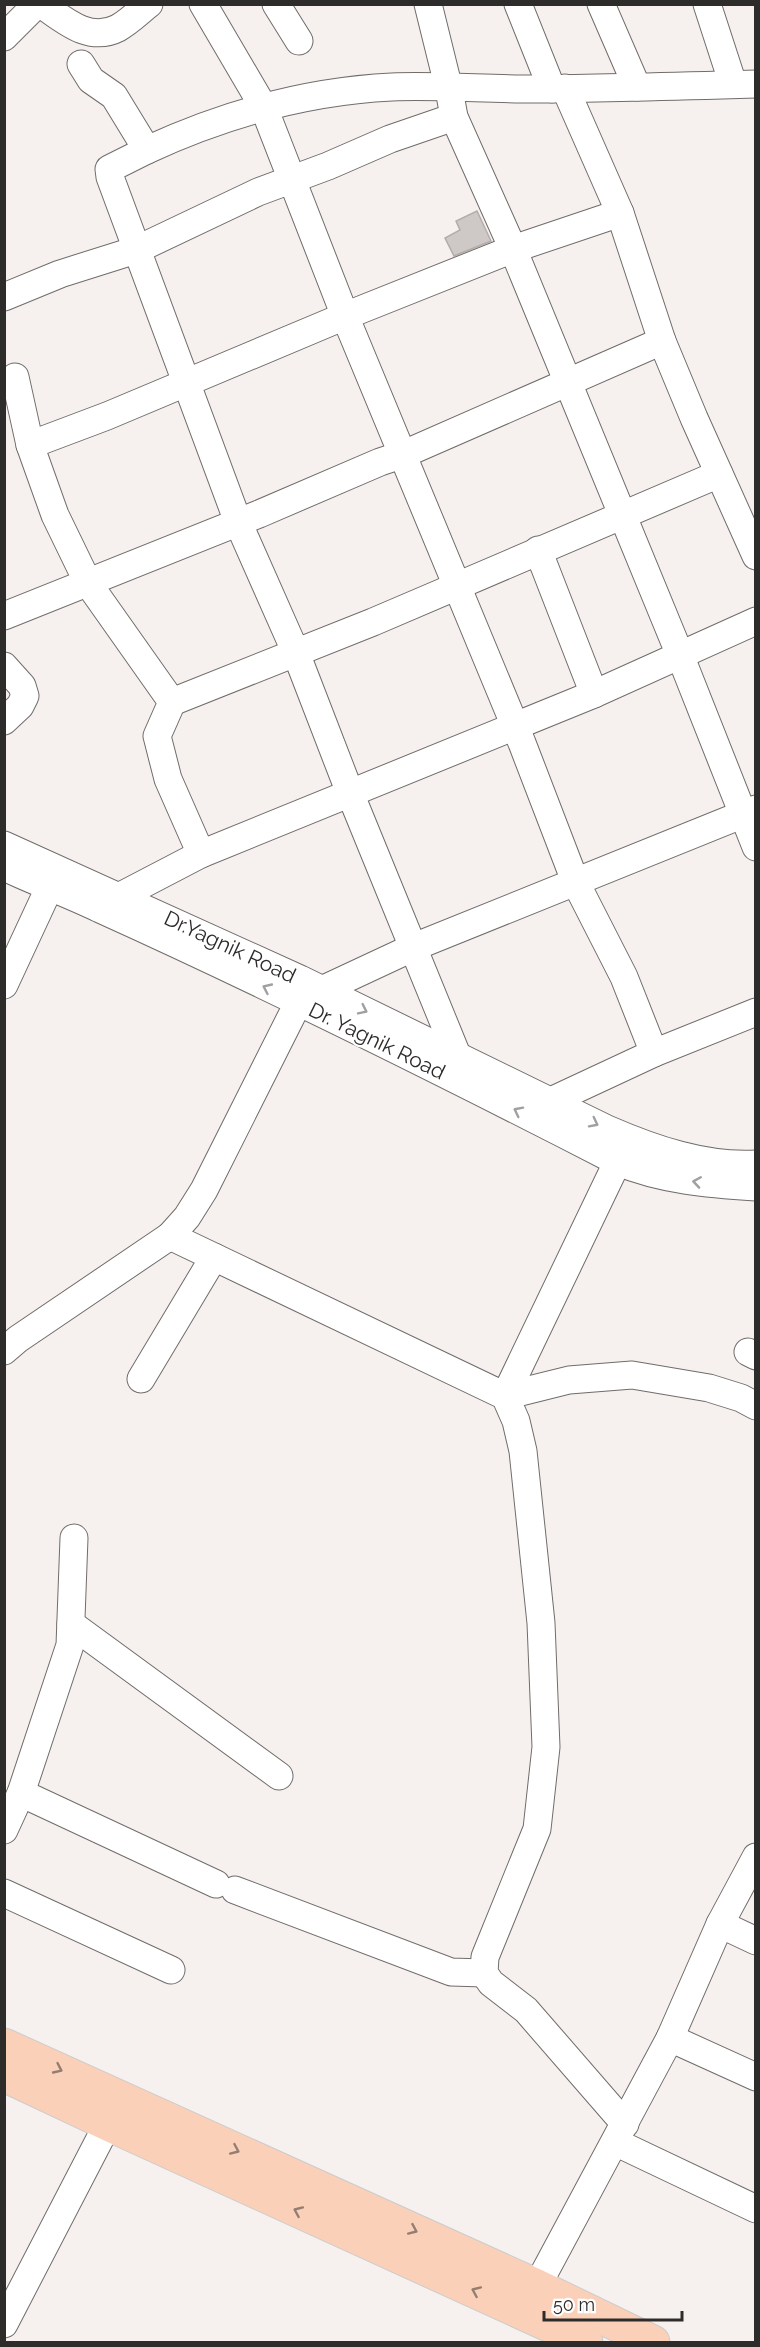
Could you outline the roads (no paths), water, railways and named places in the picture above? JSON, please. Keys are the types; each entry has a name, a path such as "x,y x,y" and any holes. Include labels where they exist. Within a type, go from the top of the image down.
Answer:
{"main road":[{"path":"4,2045 115,2111 530,2299 653,2343"},
{"path":"4,2075 115,2111"},
{"path":"530,2299 586,2343"}],"street":[{"path":"4,37 39,4 76,28 93,33 106,32 119,27 148,4"},
{"path":"203,4 264,108 345,316 404,454 575,881 624,977 654,1053"},
{"path":"276,4 299,41"},
{"path":"428,4 454,117 513,249 680,655 749,811 756,847"},
{"path":"518,4 620,213 662,341 756,555"},
{"path":"601,4 638,87"},
{"path":"457,1055 350,793 296,653 238,522 136,250 109,169 179,136 264,108 332,93 392,87 558,89 744,84 707,4"},
{"path":"81,64 91,80 114,96 147,150"},
{"path":"4,297 60,274 136,250 258,192 291,181 390,139 454,117"},
{"path":"30,445 107,416 345,316 513,249 620,213"},
{"path":"4,616 404,454 662,341"},
{"path":"15,377 30,445 55,515 88,583 172,702"},
{"path":"201,854 168,779 157,736 172,702 296,653 719,474"},
{"path":"538,550 594,694"},
{"path":"109,902 201,854 594,694 756,621"},
{"path":"4,666 22,686 25,696 20,706 4,721"},
{"path":"4,1351 18,1339 170,1236 204,1190 310,996 414,947 749,811"},
{"path":"4,844 54,878 4,985"},
{"name":"Dr. Yagnik Road","path":"4,867 54,878 310,996 463,1083 623,1150 642,1172 756,1187"},
{"name":"Dr.Yagnik Road","path":"310,996 457,1055 551,1101 623,1150 687,1156 740,1165 756,1164"},
{"path":"551,1101 654,1053 756,1012"},
{"path":"623,1150 505,1396 516,1421 523,1450 541,1623 546,1747 537,1829 485,1957 484,1973 491,1983 526,2010 620,2133 756,2209"},
{"path":"170,1236 505,1396 569,1380 632,1375 709,1388 741,1398 756,1407"},
{"path":"141,1379 214,1257"},
{"path":"4,1830 21,1793 70,1645 74,1538"},
{"path":"71,1624 279,1776"},
{"path":"21,1793 225,1887 451,1972 484,1973"},
{"path":"530,2299 670,2038 720,1924 756,1857"},
{"path":"4,1893 171,1970"},
{"path":"720,1924 756,1941"},
{"path":"670,2038 756,2077"},
{"path":"4,2324 115,2111"}]}
